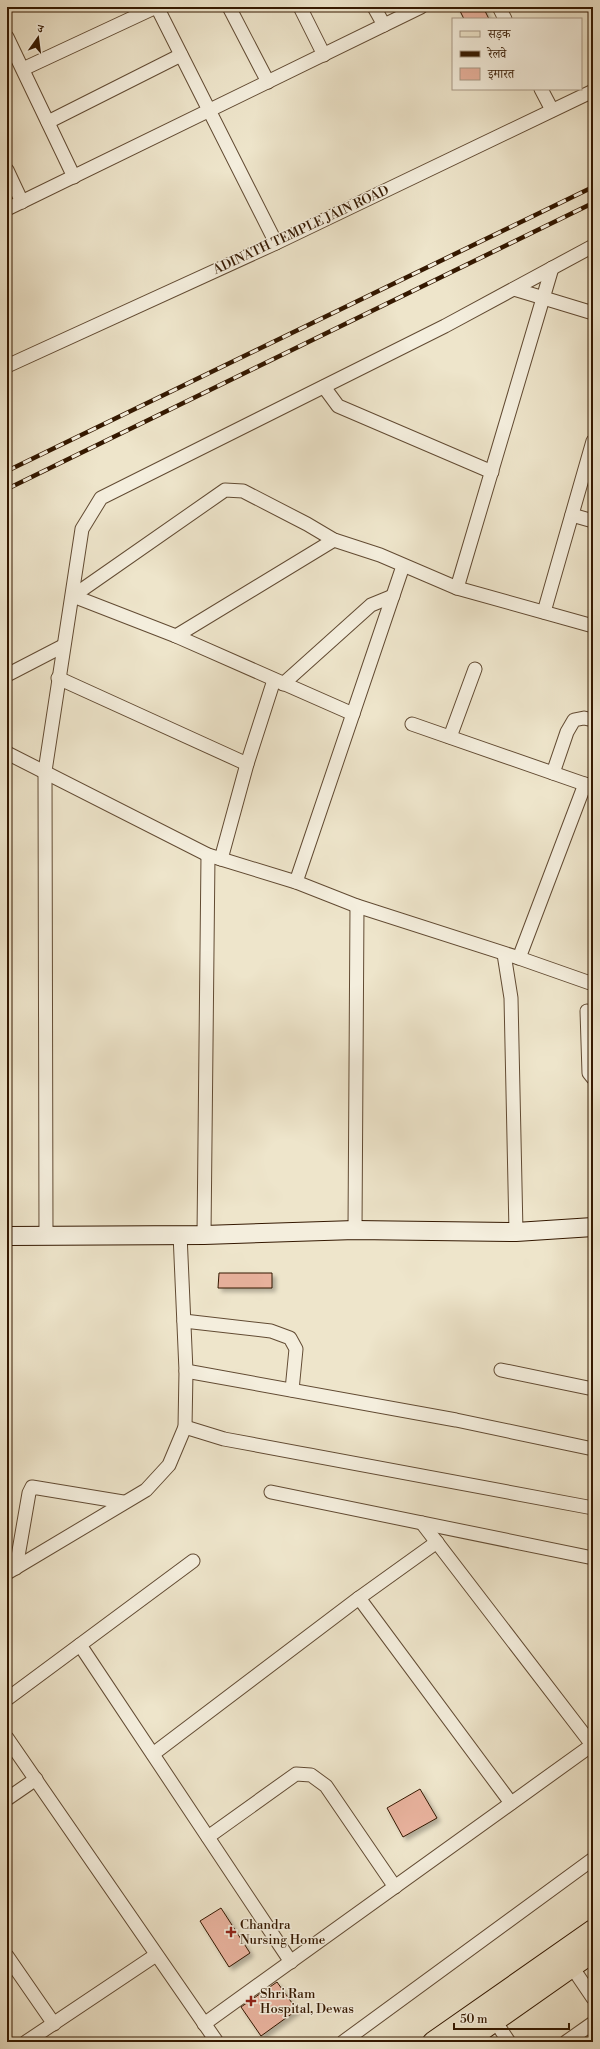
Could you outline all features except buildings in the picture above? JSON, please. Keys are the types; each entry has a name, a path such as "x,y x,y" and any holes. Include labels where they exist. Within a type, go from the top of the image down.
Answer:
{"main road":[{"path":"433,2042 593,1930"},
{"path":"465,2042 593,1952"}],"street":[{"path":"23,69 156,7 276,243"},
{"path":"229,7 268,82"},
{"path":"300,7 324,55"},
{"path":"374,7 384,25"},
{"path":"7,209 209,112 421,7"},
{"path":"499,7 504,18"},
{"path":"7,37 74,177"},
{"path":"48,122 181,55"},
{"path":"542,90 552,110"},
{"name":"ADINATH TEMPLE JAIN ROAD","path":"7,366 276,243 593,91"},
{"path":"7,170 22,202"},
{"path":"46,1237 45,771 63,646 73,596 82,529 101,498 445,326 593,246"},
{"path":"457,588 552,268"},
{"path":"514,290 593,313"},
{"path":"324,387 338,406 492,472"},
{"path":"544,612 593,441"},
{"path":"73,596 225,490 243,491 307,524 334,540 457,588 593,626"},
{"path":"572,515 593,521"},
{"path":"176,636 334,540"},
{"path":"296,882 403,566"},
{"path":"73,596 176,636 353,714"},
{"path":"221,859 247,764 278,682 371,605 393,596"},
{"path":"7,675 63,646"},
{"path":"450,737 475,669"},
{"path":"58,678 247,764"},
{"path":"553,773 567,732 574,720 584,718 593,720"},
{"path":"412,724 589,785 520,958"},
{"path":"7,752 208,855 296,882 357,906 520,958 593,984"},
{"path":"204,1235 208,855"},
{"path":"354,1230 357,906"},
{"path":"504,954 511,998 516,1232"},
{"path":"587,1011 589,1073 593,1078"},
{"path":"7,1236 204,1235 354,1230 516,1232 593,1227"},
{"path":"11,1571 123,1502 146,1490 169,1465 185,1427 186,1371 180,1234"},
{"path":"184,1321 271,1331 290,1338 296,1349 292,1390"},
{"path":"502,1370 593,1388"},
{"path":"186,1371 456,1420 593,1449"},
{"path":"185,1427 224,1439 593,1508"},
{"path":"11,1571 28,1493 32,1487 123,1502"},
{"path":"271,1492 593,1558"},
{"path":"204,2024 593,1745 422,1523"},
{"path":"153,1754 359,1598 437,1542"},
{"path":"7,1699 193,1561"},
{"path":"359,1598 511,1803"},
{"path":"80,1645 291,1962"},
{"path":"7,1738 217,2042"},
{"path":"208,1837 296,1774 311,1775 326,1786 394,1887"},
{"path":"7,1799 36,1779"},
{"path":"343,2042 593,1860"},
{"path":"26,2042 156,1955"},
{"path":"7,1956 54,2024"},
{"path":"572,1967 593,1998"},
{"path":"495,2021 509,2042"},
{"path":"566,2042 593,2023"}],"railway":[{"path":"7,471 593,187"},
{"path":"7,489 593,203"}],"place":[{"name":"Chandra Nursing Home","path":"231,1932"},
{"name":"Shri Ram Hospital, Dewas","path":"251,2001"}]}
